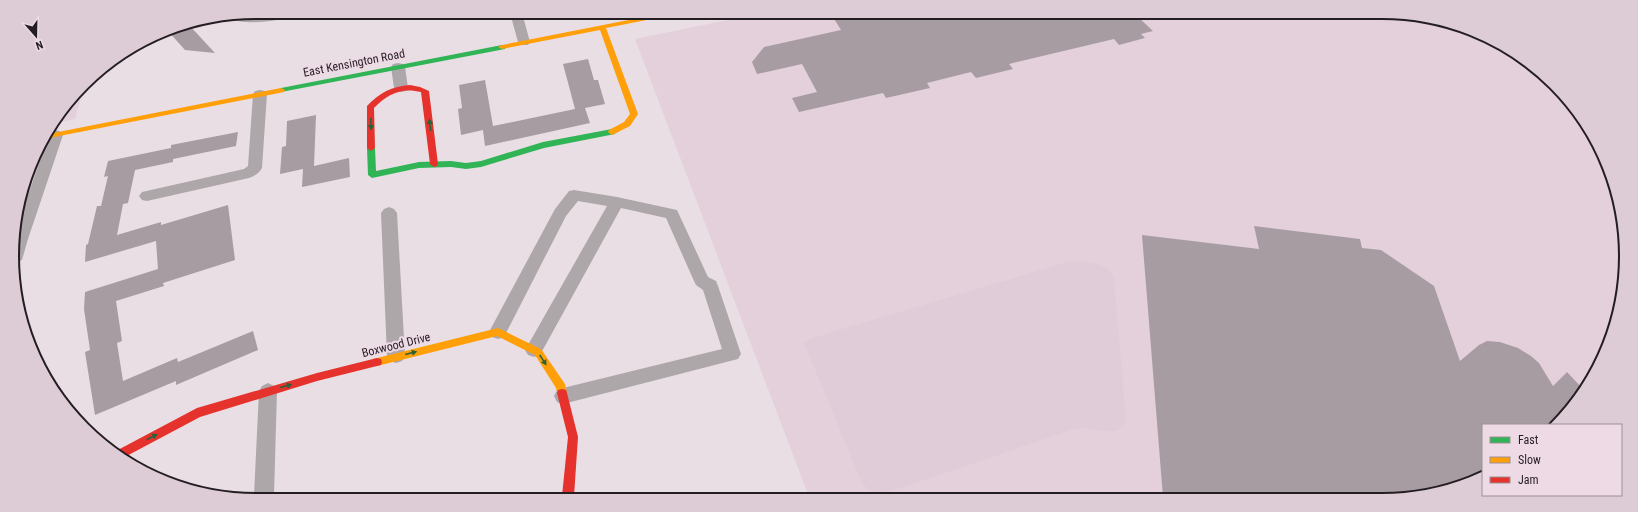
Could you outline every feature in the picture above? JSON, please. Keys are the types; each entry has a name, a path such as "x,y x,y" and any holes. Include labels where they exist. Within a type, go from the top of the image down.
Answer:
{"street":[{"path":"518,19 524,42"},
{"name":"East Kensington Road","path":"54,132 260,94 640,19"},
{"path":"434,164 425,91 411,87 401,88 386,93 379,98 370,108 372,175 419,165 434,164 466,166 481,164 543,145 609,133 626,124 634,114 602,26"},
{"path":"398,67 401,88"},
{"path":"147,196 249,173 255,168 260,94"},
{"path":"21,232 52,136"},
{"path":"563,396 732,354 710,286 702,281 672,214 574,194 560,213 498,332 538,352 561,387 563,396 573,437 568,493"},
{"path":"534,350 617,202"},
{"path":"389,213 396,356"},
{"name":"Boxwood Drive","path":"124,453 196,413 268,391 396,356 498,332"},
{"path":"264,493 268,391"}],"shaded area":[{"path":"733,19 1382,19 1413,21 1443,27 1487,43 1526,68 1550,88 1570,112 1595,151 1611,195 1617,225 1619,256 1618,272 1617,287 1611,317 1595,361 1579,388 1550,424 1482,424 1482,426 1422,489 1382,493 807,493 635,39"},
{"path":"82,96 75,119 60,122"},
{"path":"1071,261 1090,262 1102,265 1111,272 1114,278 1126,418 1124,425 1115,431 1081,428 1075,429 888,492 874,491 867,488 862,483 804,343 812,338"}],"building":[{"path":"834,19 1140,19 1153,31 1141,34 1145,38 1119,45 1114,39 1009,64 1013,69 976,78 971,72 927,83 930,88 886,98 883,93 799,112 792,98 817,92 802,64 757,74 752,62 764,47 841,30"},
{"path":"192,28 215,53 185,50 171,35"},
{"path":"588,59 594,80 598,80 605,104 585,108 590,123 485,146 483,130 461,135 458,109 462,108 459,85 485,80 493,126 575,109 563,64"},
{"path":"316,115 314,166 349,158 350,177 302,187 303,169 280,174 282,147 286,146 287,121"},
{"path":"238,132 236,146 173,159 173,162 135,170 128,203 123,204 117,235 161,222 161,225 228,205 235,260 163,283 164,286 116,301 122,341 117,343 123,381 177,358 178,362 253,331 258,350 176,385 176,381 95,415 85,352 90,350 84,309 85,292 158,269 156,241 85,262 86,245 88,244 97,206 101,206 108,176 104,177 108,161 171,148 171,145"},
{"path":"1254,226 1360,239 1362,248 1381,250 1434,286 1460,361 1479,345 1487,341 1500,342 1518,348 1531,356 1539,363 1553,386 1567,372 1580,386 1550,424 1482,424 1482,471 1443,485 1413,491 1382,493 1163,493 1142,235 1259,249"}],"traffic: fast":[{"path":"281,90 502,47"},
{"path":"371,148 372,175 419,165 451,164 466,166 481,164 543,145 612,132"}],"traffic: slow":[{"path":"502,47 642,19"},
{"path":"602,26 634,114 627,124 612,132"},
{"path":"52,136 281,90"},
{"path":"377,362 498,332 538,352 561,387 562,393"}],"traffic: jam":[{"path":"371,148 370,108 382,97 395,90 410,88 425,91 434,164"},
{"path":"123,453 197,413 317,377 377,362"},
{"path":"562,393 573,437 568,493"}]}
